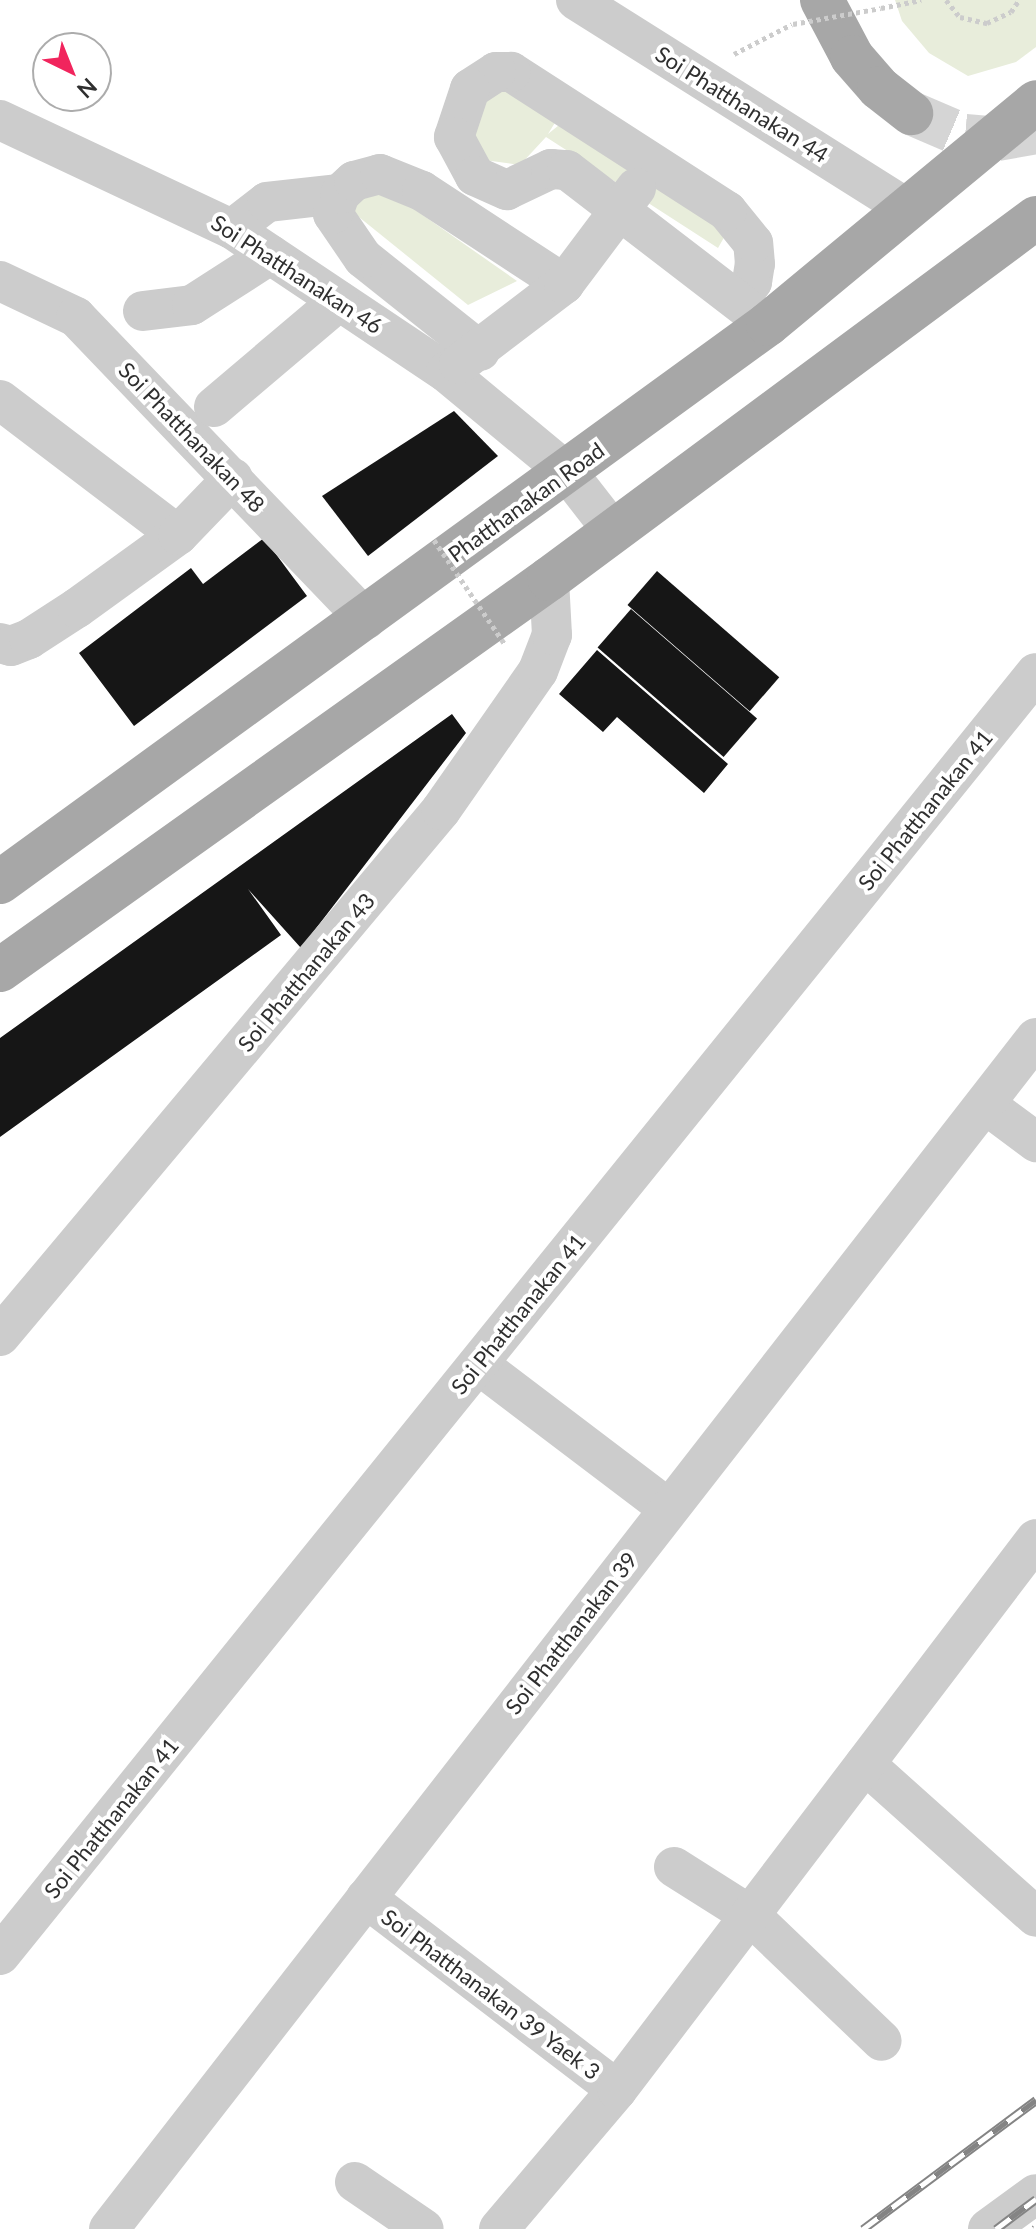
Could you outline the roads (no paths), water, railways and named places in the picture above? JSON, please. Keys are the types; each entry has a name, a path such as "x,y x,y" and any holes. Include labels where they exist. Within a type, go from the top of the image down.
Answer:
{"main road":[{"path":"807,12 879,88 911,113"},
{"name":"Phatthanakan Road","path":"2,876 366,619 567,472 752,312 908,209 1036,102"},
{"path":"0,970 549,579 1036,218"}],"street":[{"name":"Soi Phatthanakan 44","path":"576,0 908,209"},
{"path":"496,72 511,72 727,211 753,243 752,312 621,207 560,168 507,190 475,176 454,137 470,89 496,72"},
{"name":"Soi Phatthanakan 46","path":"0,120 232,229 446,372 567,472 613,531"},
{"path":"446,372 480,351 564,284 654,164"},
{"path":"480,351 363,258 333,214 340,194 354,181 380,174 422,191 474,220 564,284"},
{"path":"232,229 267,202 340,194"},
{"path":"143,311 192,305 270,255"},
{"name":"Soi Phatthanakan 48","path":"0,281 76,317 366,619"},
{"path":"214,407 339,301"},
{"path":"0,400 178,535"},
{"path":"0,643 11,646 29,639 178,535 233,478"},
{"name":"Soi Phatthanakan 43","path":"0,1336 467,775 538,671 552,635 549,579"},
{"name":"Soi Phatthanakan 41","path":"0,1955 1036,673"},
{"name":"Soi Phatthanakan 39","path":"109,2229 1036,1038"},
{"path":"985,1104 1036,1142"},
{"path":"478,1364 668,1508"},
{"path":"499,2229 617,2090 1036,1539"},
{"path":"865,1764 1036,1917"},
{"path":"674,1867 750,1915 882,2041"},
{"name":"Soi Phatthanakan 39 Yaek 3","path":"366,1898 617,2090"},
{"path":"355,2182 424,2229"},
{"path":"988,2229 1036,2194"}],"tunnel":[{"path":"911,113 965,136 997,139 1036,132"}],"railway":[{"path":"863,2229 1036,2100"},
{"path":"996,2229 1036,2199"}]}
